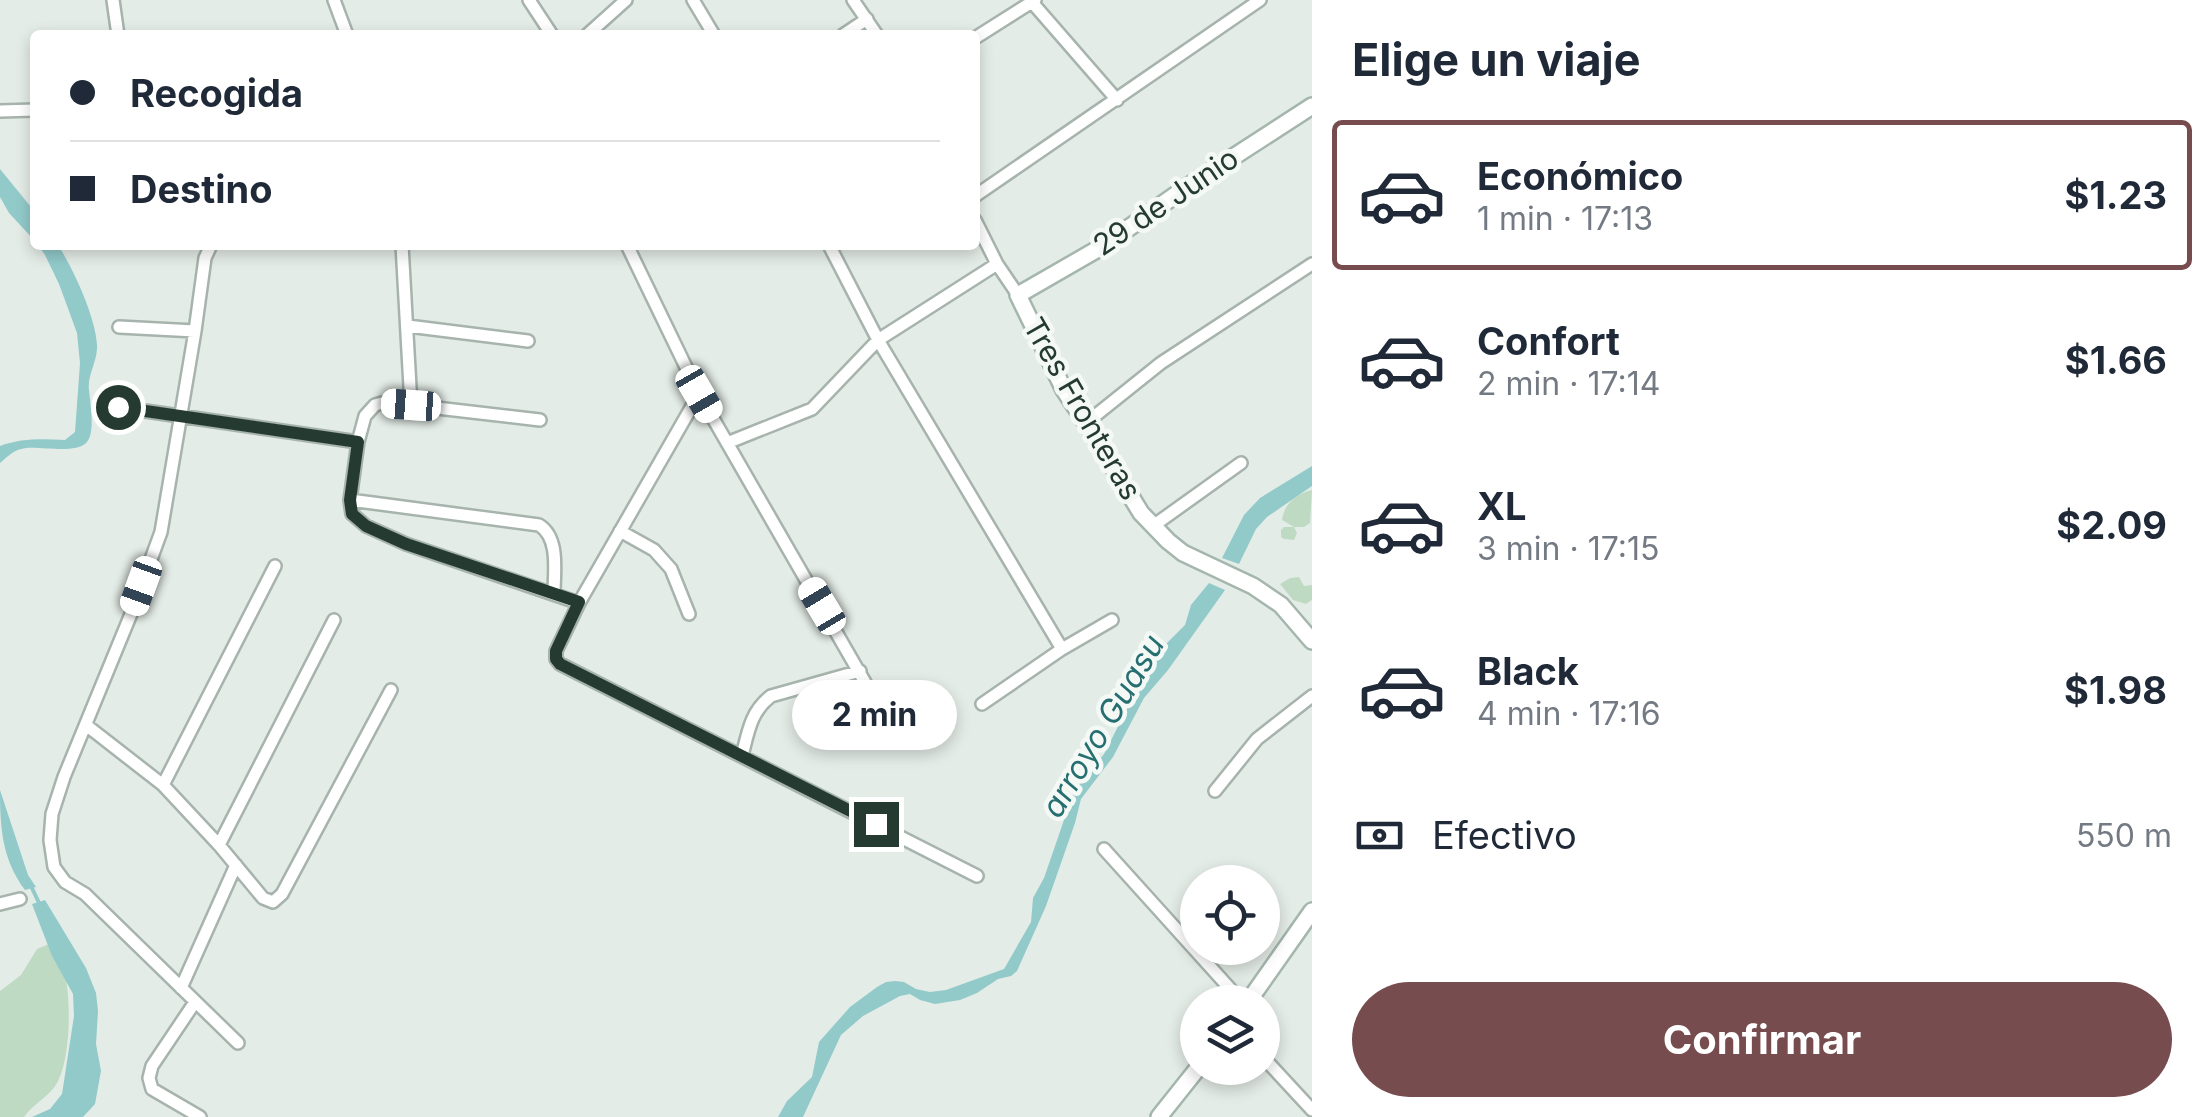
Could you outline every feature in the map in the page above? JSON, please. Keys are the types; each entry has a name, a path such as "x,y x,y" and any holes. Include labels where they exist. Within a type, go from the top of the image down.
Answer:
{"street":[{"path":"113,0 117,30"},
{"path":"334,0 345,30"},
{"path":"529,0 549,30"},
{"path":"593,30 626,0"},
{"path":"693,0 711,30"},
{"path":"853,0 873,30"},
{"path":"980,193 1260,0"},
{"path":"980,35 1032,1 1117,100"},
{"path":"850,30 866,19"},
{"name":"29 de Junio","path":"1018,295 1103,246 1312,106"},
{"path":"0,111 30,110"},
{"name":"Tres Fronteras","path":"980,230 996,264 1018,295 1064,390 1141,513 1183,553 1254,586 1281,605 1312,640"},
{"path":"209,250 160,532 64,777 52,814 50,840 54,868 65,882 85,894 238,1044"},
{"path":"402,250 411,405"},
{"path":"629,250 699,394 897,738"},
{"path":"831,250 878,340 1062,649"},
{"path":"727,443 812,409 878,340 996,264"},
{"path":"1086,423 1161,363 1312,264"},
{"path":"408,326 528,341"},
{"path":"120,327 195,331"},
{"path":"699,394 579,602 556,659 978,876"},
{"path":"540,420 411,405 375,405 364,416 358,442 350,500 352,514 366,526 406,544 579,602"},
{"path":"118,407 358,442"},
{"path":"1153,526 1241,463"},
{"path":"350,500 539,525 547,530 551,540 554,594"},
{"path":"620,531 654,550 672,568 689,614"},
{"path":"163,785 275,566"},
{"path":"219,845 334,620"},
{"path":"982,704 1112,620"},
{"path":"742,756 753,714 771,696 860,671"},
{"path":"86,725 163,785 264,898 273,902 282,894 391,690"},
{"path":"1214,791 1256,739 1312,696"},
{"path":"1104,849 1229,985"},
{"path":"181,988 236,865"},
{"path":"0,904 20,899"},
{"path":"1258,985 1312,911"},
{"path":"195,1002 152,1066 149,1078 152,1089 200,1117"},
{"path":"1280,1075 1312,1110"},
{"path":"1159,1117 1184,1085"}],"green space":[{"path":"1312,490 1310,523 1294,527 1282,520 1285,509 1296,497"},
{"path":"1284,527 1294,527 1294,540 1281,537"},
{"path":"1299,577 1304,586 1312,585 1312,600 1306,604 1293,600 1280,584"},
{"path":"56,941 69,1004 61,1073 54,1088 24,1117 0,1117 0,991 21,975 37,949"}],"water":[{"path":"0,169 30,206 30,236 9,213 0,197"},
{"path":"42,250 61,250 93,321 97,345 89,384 91,433 81,446 22,449 0,463 0,446 24,440 65,440 75,432 80,363 77,333"},
{"path":"1312,466 1312,486 1267,517 1256,529 1239,564 1222,558 1244,515 1260,498"},
{"path":"1209,583 1225,590 1144,698 1113,757 1081,799 1046,906 1017,971 960,1000 935,1004 910,994 863,1016 841,1035 803,1117 778,1117 787,1101 812,1077 819,1042 850,1007 877,987 895,981 930,992 946,990 1004,969 1031,922 1033,898 1044,878 1074,791 1104,754 1136,691 1164,646 1185,625 1191,605"},
{"path":"0,790 28,875 36,887 25,890 11,867 2,830"},
{"path":"45,900 86,968 96,993 96,1044 101,1071 95,1104 83,1117 32,1117 50,1109 62,1094 74,1016 73,994 52,956 32,904"}],"waterway":[{"path":"31,886 40,905"}],"route":[{"path":"118,407 358,442 350,500 352,514 366,526 406,544 579,602 556,651 560,664 876,824"}],"water label":[{"name":"arroyo Guasu","path":"1103,726"}]}
